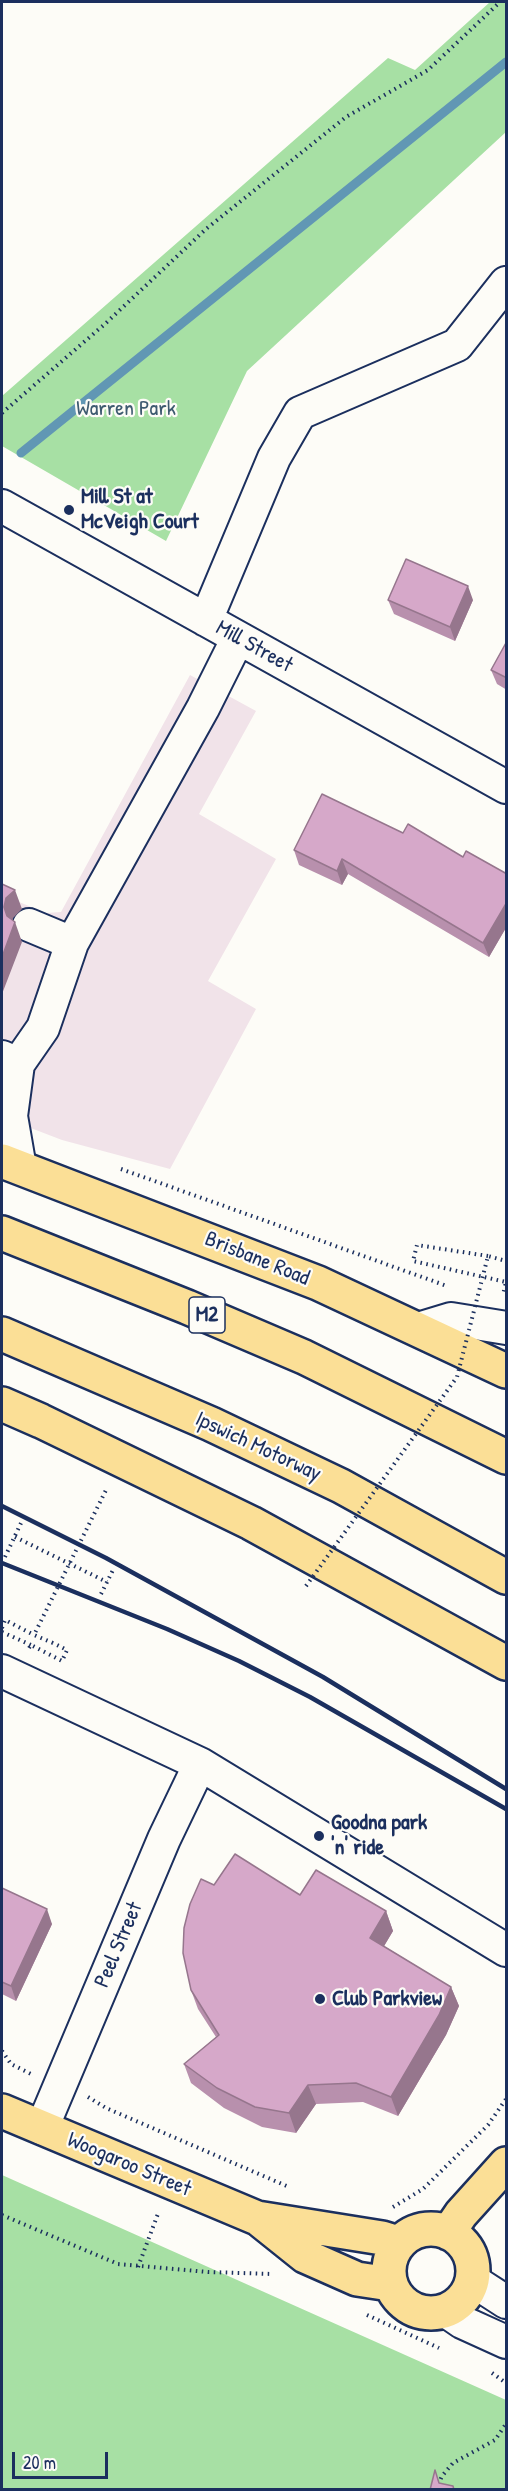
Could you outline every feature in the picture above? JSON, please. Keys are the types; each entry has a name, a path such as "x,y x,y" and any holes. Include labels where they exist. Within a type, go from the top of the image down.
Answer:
{"main road":[{"name":"Brisbane Road","path":"11,1164 307,1279 507,1371"},
{"name":"M2","path":"2,1233 188,1307 304,1357 507,1457"},
{"name":"Ipswich Motorway","path":"2,1334 211,1424 341,1486 507,1576"},
{"path":"2,1404 251,1523 507,1663"},
{"name":"Woogaroo Street","path":"2,2111 257,2218 382,2238 398,2243"},
{"path":"448,2233 461,2214 507,2164"},
{"name":"Woogaroo Street","path":"257,2218 305,2256 357,2279 390,2284"},
{"path":"435,2229 448,2233 460,2241 468,2252 472,2266 472,2280 467,2293 458,2304 446,2311 432,2313 418,2312 406,2306 390,2284 388,2270 391,2255 398,2243 422,2230 435,2229"}],"street":[{"path":"206,620 274,458 300,413 457,345 507,283"},
{"name":"Mill Street","path":"2,506 507,787"},
{"path":"11,1164 10,1060 43,1028 72,943 203,708 238,638"},
{"path":"29,925 72,943"},
{"path":"418,1329 451,1319 505,1309"},
{"path":"2,1671 200,1764 507,1950"},
{"name":"Peel Street","path":"42,2128 164,1839 200,1764"},
{"path":"472,2280 507,2302"},
{"path":"446,2311 462,2322 507,2342"}],"path":[{"path":"2,413 106,323 206,229 346,117 428,70 500,2"},
{"path":"118,1168 432,1282 452,1287"},
{"path":"505,1309 506,1282 413,1261 417,1245 507,1261"},
{"path":"306,1586 456,1377 488,1256"},
{"path":"472,1292 482,1294"},
{"path":"492,1296 505,1309"},
{"path":"34,1635 108,1488"},
{"path":"5,1557 21,1523"},
{"path":"15,1537 107,1582"},
{"path":"101,1594 113,1570"},
{"path":"31,1645 2,1630 5,1620 53,1643"},
{"path":"2,2051 11,2064 295,2190"},
{"path":"391,2207 423,2189 488,2125 507,2099"},
{"path":"2,2215 118,2264 196,2271 274,2274"},
{"path":"358,2312 444,2350"},
{"path":"487,2370 507,2383"},
{"path":"436,2490 442,2476 453,2463 495,2440 507,2424"}],"shaded area":[{"path":"190,675 256,711 199,814 276,859 208,981 256,1009 170,1169 62,1140 2,1117 2,895 46,913 61,912"}],"green space":[{"name":"Warren Park","path":"490,2 506,2 506,132 247,371 166,541 2,446 2,396 388,58 415,70"},
{"path":"2,2175 506,2400 506,2489 2,2489"}],"building":[{"path":"406,559 468,586 450,627 388,600"},
{"path":"507,641 507,678 491,670"},
{"path":"322,794 403,833 408,824 463,857 466,851 507,874 507,902 483,943 342,859 337,871 294,850"},
{"path":"2,884 15,890 6,898 4,907 7,916 15,922 2,957"},
{"name":"Club Parkview","path":"235,1854 300,1895 316,1870 386,1911 370,1938 451,1987 439,2015 391,2097 356,2083 308,2085 289,2113 255,2107 217,2088 184,2064 219,2035 191,1990 183,1953 184,1928 190,1904 201,1879 214,1885"},
{"path":"2,1888 47,1909 11,1986 2,1982"},
{"path":"435,2470 439,2483 453,2486 454,2490 430,2490"}],"waterway":[{"path":"21,453 506,62"}],"railway":[{"path":"2,1506 106,1558 323,1677 506,1789"},
{"path":"2,1563 167,1629 239,1661 310,1697 506,1809"}],"place":[{"name":"Mill St at McVeigh Court","path":"69,510"},
{"name":"Goodna park 'n' ride","path":"319,1836"},
{"name":"Club Parkview","path":"320,1999"}]}
